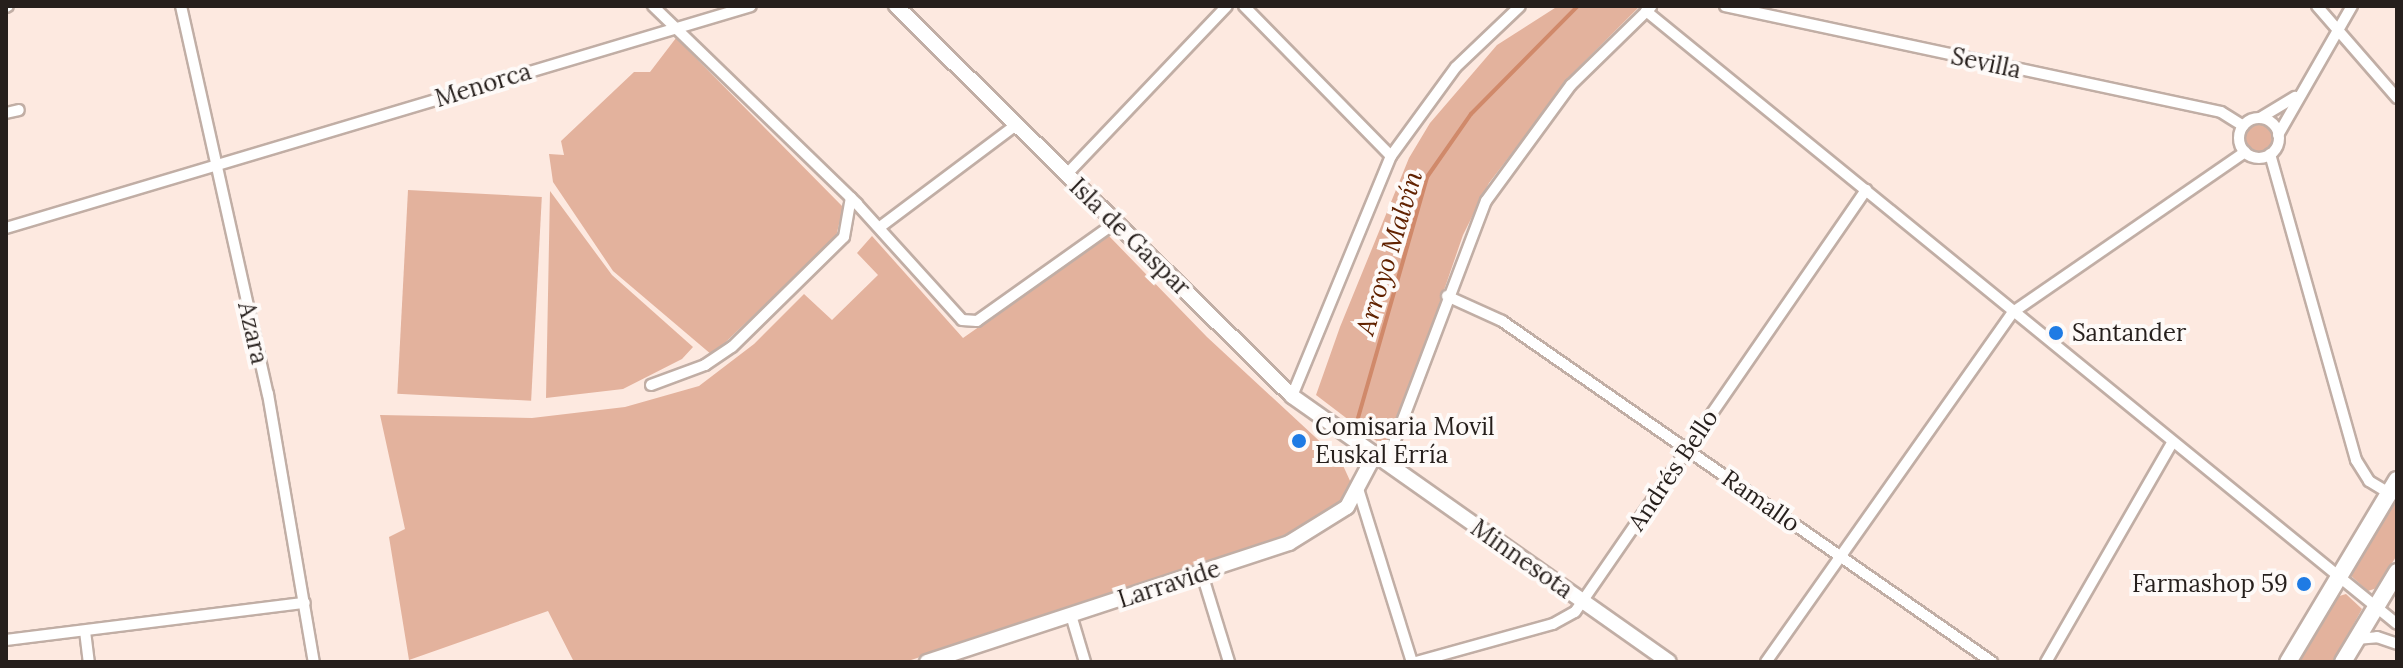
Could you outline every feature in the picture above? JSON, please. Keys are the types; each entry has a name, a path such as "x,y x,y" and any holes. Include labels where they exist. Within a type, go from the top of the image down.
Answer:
{"main road":[{"path":"2288,662 2393,487"},
{"path":"2343,662 2397,572"}],"street":[{"name":"Azara","path":"181,6 268,394 314,662"},
{"path":"653,6 880,227 957,317 977,321 1115,223"},
{"name":"Menorca","path":"6,228 215,163 751,6"},
{"name":"Isla de Gaspar","path":"896,6 1292,396 1380,460"},
{"path":"1066,175 1227,6"},
{"path":"1244,6 1391,156"},
{"path":"1292,396 1391,156 1456,67 1520,6"},
{"name":"Sevilla","path":"1725,6 2221,112 2243,126"},
{"path":"2317,6 2397,98"},
{"path":"2352,6 2300,92 2270,154 2356,460 2369,481 2393,487"},
{"path":"1380,460 1475,223 1514,156 1595,58 1649,8 2337,579 2377,605 2397,624"},
{"path":"2270,154 2260,158 2245,152 2239,137 2243,126 2300,92"},
{"path":"6,113 19,110"},
{"path":"2260,118 2272,123 2278,135"},
{"path":"880,227 1016,125"},
{"path":"1766,662 2013,312 2245,152"},
{"name":"Andrés Bello","path":"1414,662 1553,624 1570,616 1866,190"},
{"path":"651,385 705,365 732,347 844,237 851,198"},
{"name":"Ramallo","path":"1447,296 1502,321 1992,662"},
{"path":"2046,662 2172,443"},
{"name":"Larravide","path":"927,662 1202,574 1298,538 1336,515 1359,492 1380,460"},
{"name":"Minnesota","path":"1380,460 1669,662"},
{"path":"1359,492 1414,662"},
{"path":"1202,574 1229,662"},
{"path":"6,640 305,603"},
{"path":"1071,615 1085,662"},
{"path":"85,631 89,662"},
{"path":"2356,639 2377,637 2397,644"}],"shaded area":[{"path":"1558,6 1640,6 1574,72 1489,183 1463,235 1389,446 1383,446 1316,395 1340,327 1409,158 1430,123 1497,45"},
{"path":"676,38 843,207 836,237 712,355 613,271 553,182 549,154 564,155 561,141 634,72 650,72"},
{"path":"2258,124 2268,128 2272,138 2268,148 2258,152 2248,148 2244,138 2248,128"},
{"path":"408,190 542,197 531,401 397,394"},
{"path":"550,191 612,275 693,347 682,359 623,389 546,398"},
{"path":"872,236 963,338 1109,236 1207,337 1341,461 1351,483 1348,496 1319,518 1269,542 905,662 574,662 548,611 409,660 389,537 405,529 380,415 532,418 625,407 699,386 754,344 804,294 832,320 878,275 857,253"},
{"path":"2397,500 2397,555 2377,588 2368,591 2350,575"},
{"path":"2346,594 2362,609 2333,662 2298,662 2336,597"}],"waterway":[{"name":"Arroyo Malvín","path":"1358,418 1427,177 1471,114 1578,6"}],"place":[{"name":"Santander","path":"2056,333"},
{"name":"Comisaria Movil Euskal Erría","path":"1299,441"},
{"name":"Farmashop 59","path":"2304,584"}]}
